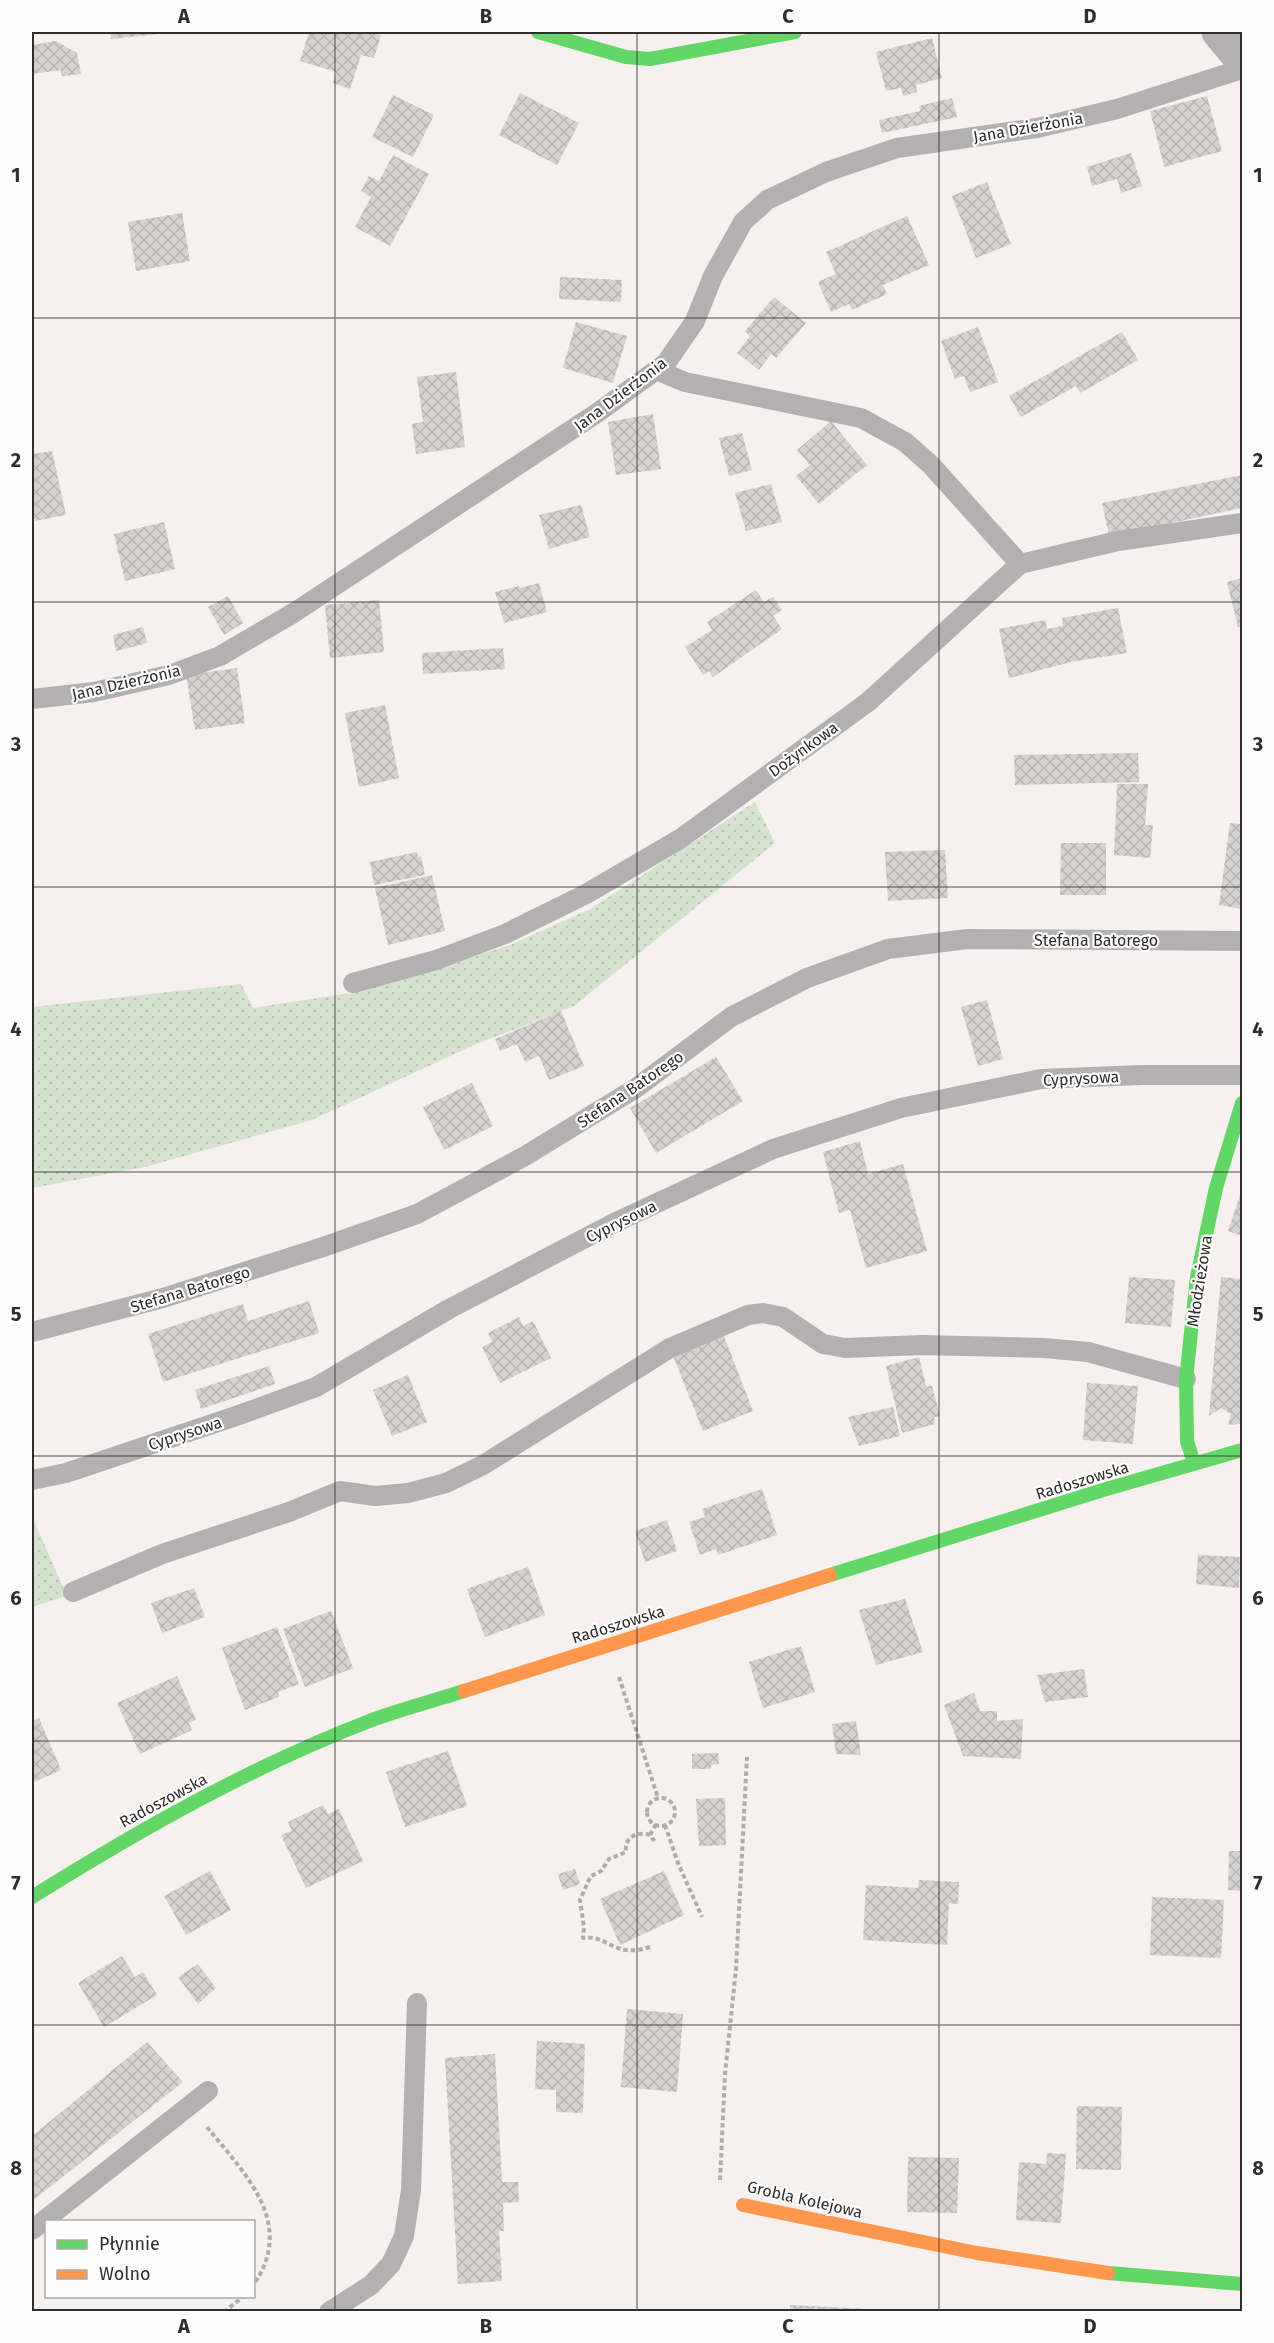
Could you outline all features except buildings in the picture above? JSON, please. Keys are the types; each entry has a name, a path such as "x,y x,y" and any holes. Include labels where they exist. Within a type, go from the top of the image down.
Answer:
{"street":[{"path":"538,32 626,57 650,59 757,35 795,32"},
{"path":"1218,32 1242,61"},
{"name":"Młodzieżowa","path":"1194,1464 1187,1441 1186,1379 1197,1277 1216,1188 1242,1103"},
{"name":"Radoszowska","path":"32,1897 108,1848 196,1800 310,1746 373,1720 778,1591 1242,1450"},
{"name":"Grobla Kolejowa","path":"743,2205 988,2255 1110,2273 1242,2284"}],"lane":[{"name":"Jana Dzierżonia","path":"32,699 94,692 169,675 220,656 295,612 597,413 666,363 695,321 713,276 743,222 767,200 826,172 897,148 1036,128 1117,109 1242,69"},
{"path":"656,370 685,382 861,418 905,442 931,465 1020,564"},
{"name":"Dożynkowa","path":"352,983 436,960 505,934 586,894 680,838 868,702 1020,564 1118,541 1242,523"},
{"name":"Stefana Batorego","path":"32,1332 164,1298 417,1214 525,1156 626,1095 731,1017 807,978 888,950 967,939 1242,941"},
{"name":"Cyprysowa","path":"32,1480 66,1473 316,1387 449,1308 614,1223 773,1149 901,1108 1041,1079 1142,1075 1242,1075"},
{"path":"73,1592 162,1554 289,1512 340,1491 375,1496 408,1493 446,1483 483,1465 670,1348 756,1314 783,1317 823,1344 846,1348 922,1345 1088,1352 1186,1379"},
{"path":"329,2312 371,2285 391,2264 404,2236 411,2190 417,2003"},
{"path":"32,2230 208,2091"}],"path":[{"path":"616,1668 657,1798"},
{"name":"Grobla Kolejowa","path":"743,2205 722,2192 720,2175 725,2074 736,1969 747,1757"},
{"path":"657,1798 667,1799 674,1806 672,1820 664,1825 656,1824 650,1820 647,1811 650,1803 657,1798"},
{"path":"650,1835 656,1824"},
{"path":"664,1825 702,1917"},
{"path":"650,1947 640,1951 624,1951 596,1938 583,1938 580,1900 591,1876 601,1871 609,1859 626,1852 626,1842 630,1837 637,1833 650,1835 655,1842"},
{"path":"190,2106 249,2178 264,2204 270,2228 268,2252 255,2282"},
{"path":"224,2312 242,2298"}],"green space":[{"path":"755,802 775,843 574,1006 474,1045 312,1120 145,1167 32,1188 32,1007 241,984 253,1008 357,992 510,945 590,909"},
{"path":"32,1516 67,1596 32,1607"}],"traffic: fast":[{"path":"538,32 626,57 650,59 795,32"},
{"path":"1194,1463 1187,1441 1186,1379 1197,1277 1216,1188 1242,1103"},
{"path":"830,1575 1103,1490 1242,1450"},
{"path":"32,1897 114,1847 240,1778 372,1720 464,1691"},
{"path":"1108,2273 1242,2284"}],"traffic: slow":[{"path":"464,1691 830,1575"},
{"path":"743,2205 977,2253 1108,2273"}]}
